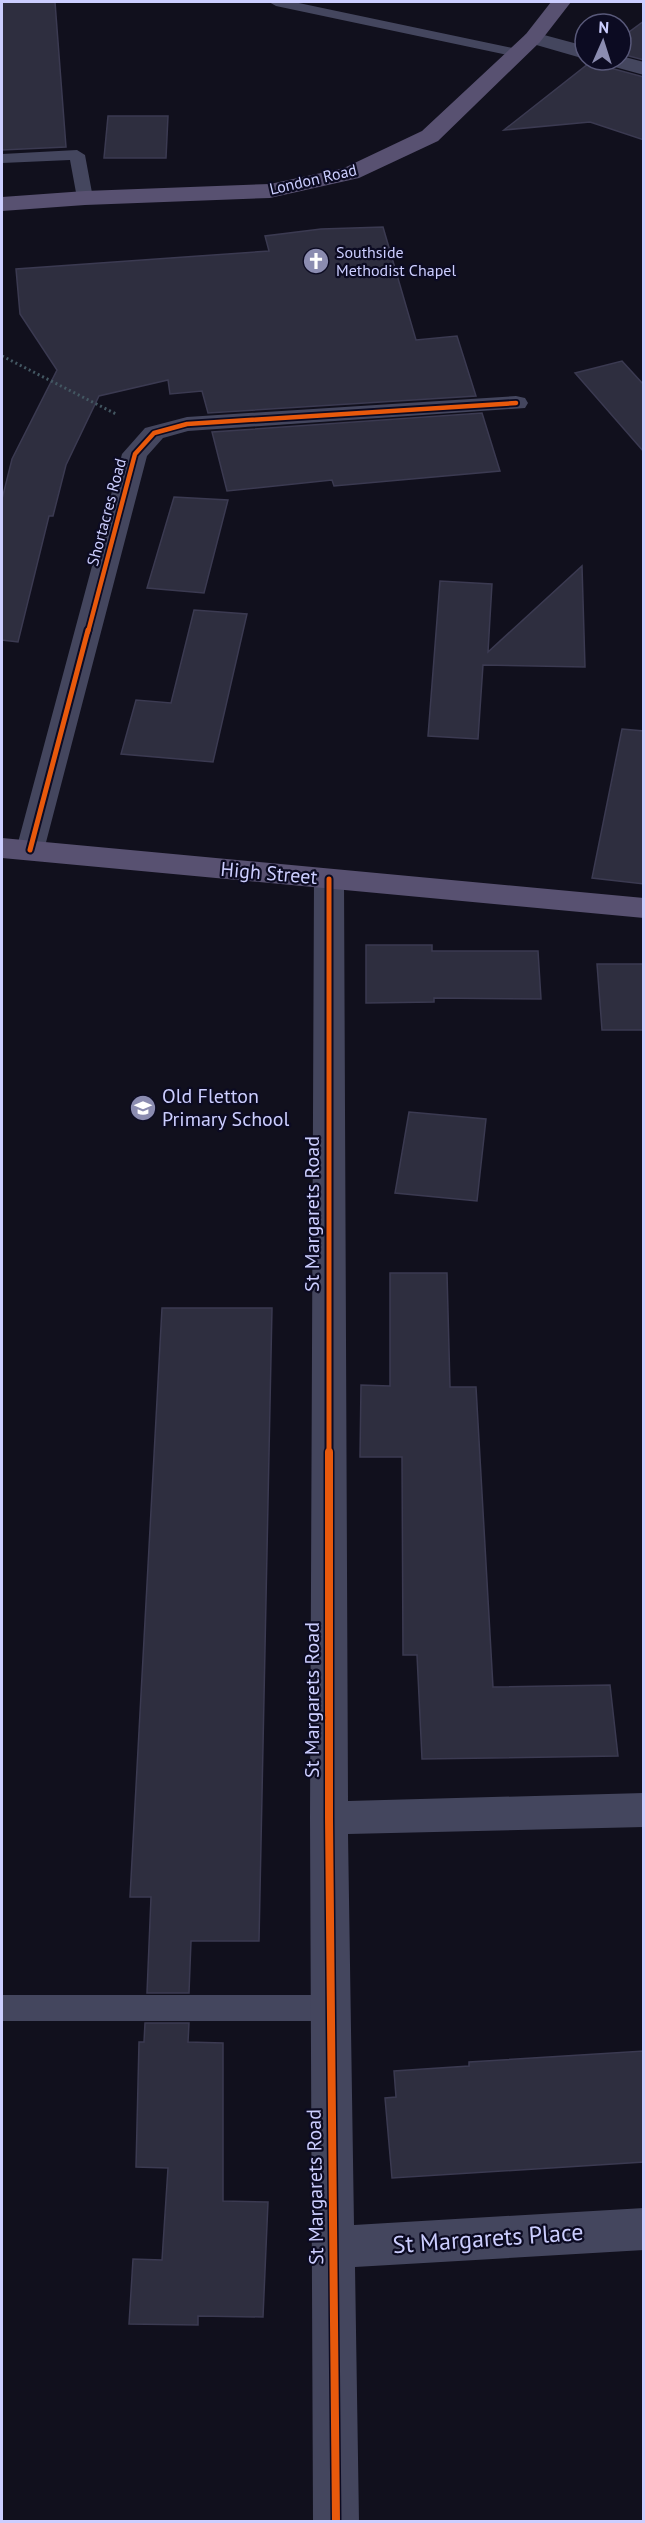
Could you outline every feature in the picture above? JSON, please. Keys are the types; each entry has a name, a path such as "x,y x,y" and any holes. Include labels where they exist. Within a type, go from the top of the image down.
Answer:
{"main road":[{"name":"London Road","path":"2,204 85,198 270,191 351,173 430,136 525,45 561,2"},
{"name":"High Street","path":"16,849 644,908"}],"street":[{"path":"525,45 573,51"},
{"path":"154,433 187,424 516,403"},
{"name":"Shortacres Road","path":"16,849 135,454 154,433"},
{"name":"St Margarets Road","path":"329,879 328,1818 336,2522"},
{"path":"328,1818 644,1810"},
{"name":"St Margarets Place","path":"332,2247 644,2229"}],"lane":[{"path":"276,2 525,45"},
{"path":"2,159 77,155 85,198"},
{"path":"2,2008 329,2008"}],"path":[{"path":"2,356 154,433"}],"building":[{"path":"2,2 55,2 66,147 2,150"},
{"path":"644,21 644,60 633,57 633,29"},
{"path":"578,72 625,72 644,77 644,140 590,122 504,130"},
{"path":"108,116 168,116 166,158 104,158"},
{"path":"383,227 416,340 457,336 476,396 208,413 202,391 170,394 168,380 99,396 66,465 53,516 49,516 18,642 2,640 2,499 12,459 57,370 20,314 16,269 269,251 265,236 321,229"},
{"path":"622,361 644,385 644,452 575,373"},
{"path":"482,413 500,471 334,486 332,480 227,491 212,432"},
{"path":"174,497 228,500 204,593 147,588"},
{"path":"582,566 585,667 483,665 478,739 428,736 440,581 492,584 488,652"},
{"path":"194,610 247,614 213,762 121,754 136,700 171,703"},
{"path":"622,729 644,731 644,884 592,878"},
{"path":"366,945 432,945 432,951 538,951 541,999 434,998 434,1002 366,1003"},
{"path":"597,964 644,964 644,1030 602,1030"},
{"path":"409,1112 486,1119 477,1201 395,1193"},
{"path":"390,1273 447,1273 450,1387 476,1387 493,1687 610,1685 618,1756 422,1759 417,1655 403,1655 402,1457 360,1457 361,1385 390,1386"},
{"path":"162,1308 272,1308 259,1941 191,1941 189,1993 147,1993 151,1897 130,1897"},
{"path":"145,2023 189,2023 188,2042 223,2043 223,2201 268,2202 263,2317 198,2316 198,2325 129,2324 133,2259 162,2260 168,2168 136,2167 139,2042 144,2042"},
{"path":"644,2051 644,2162 392,2178 385,2098 396,2097 394,2071 469,2066 469,2062"}],"cycle path":[{"path":"30,850 135,454 154,433 187,424 516,403"},
{"path":"329,879 329,1818 336,2522"}],"place":[{"name":"Southside Methodist Chapel","path":"316,261"},
{"name":"Old Fletton Primary School","path":"143,1108"}]}
